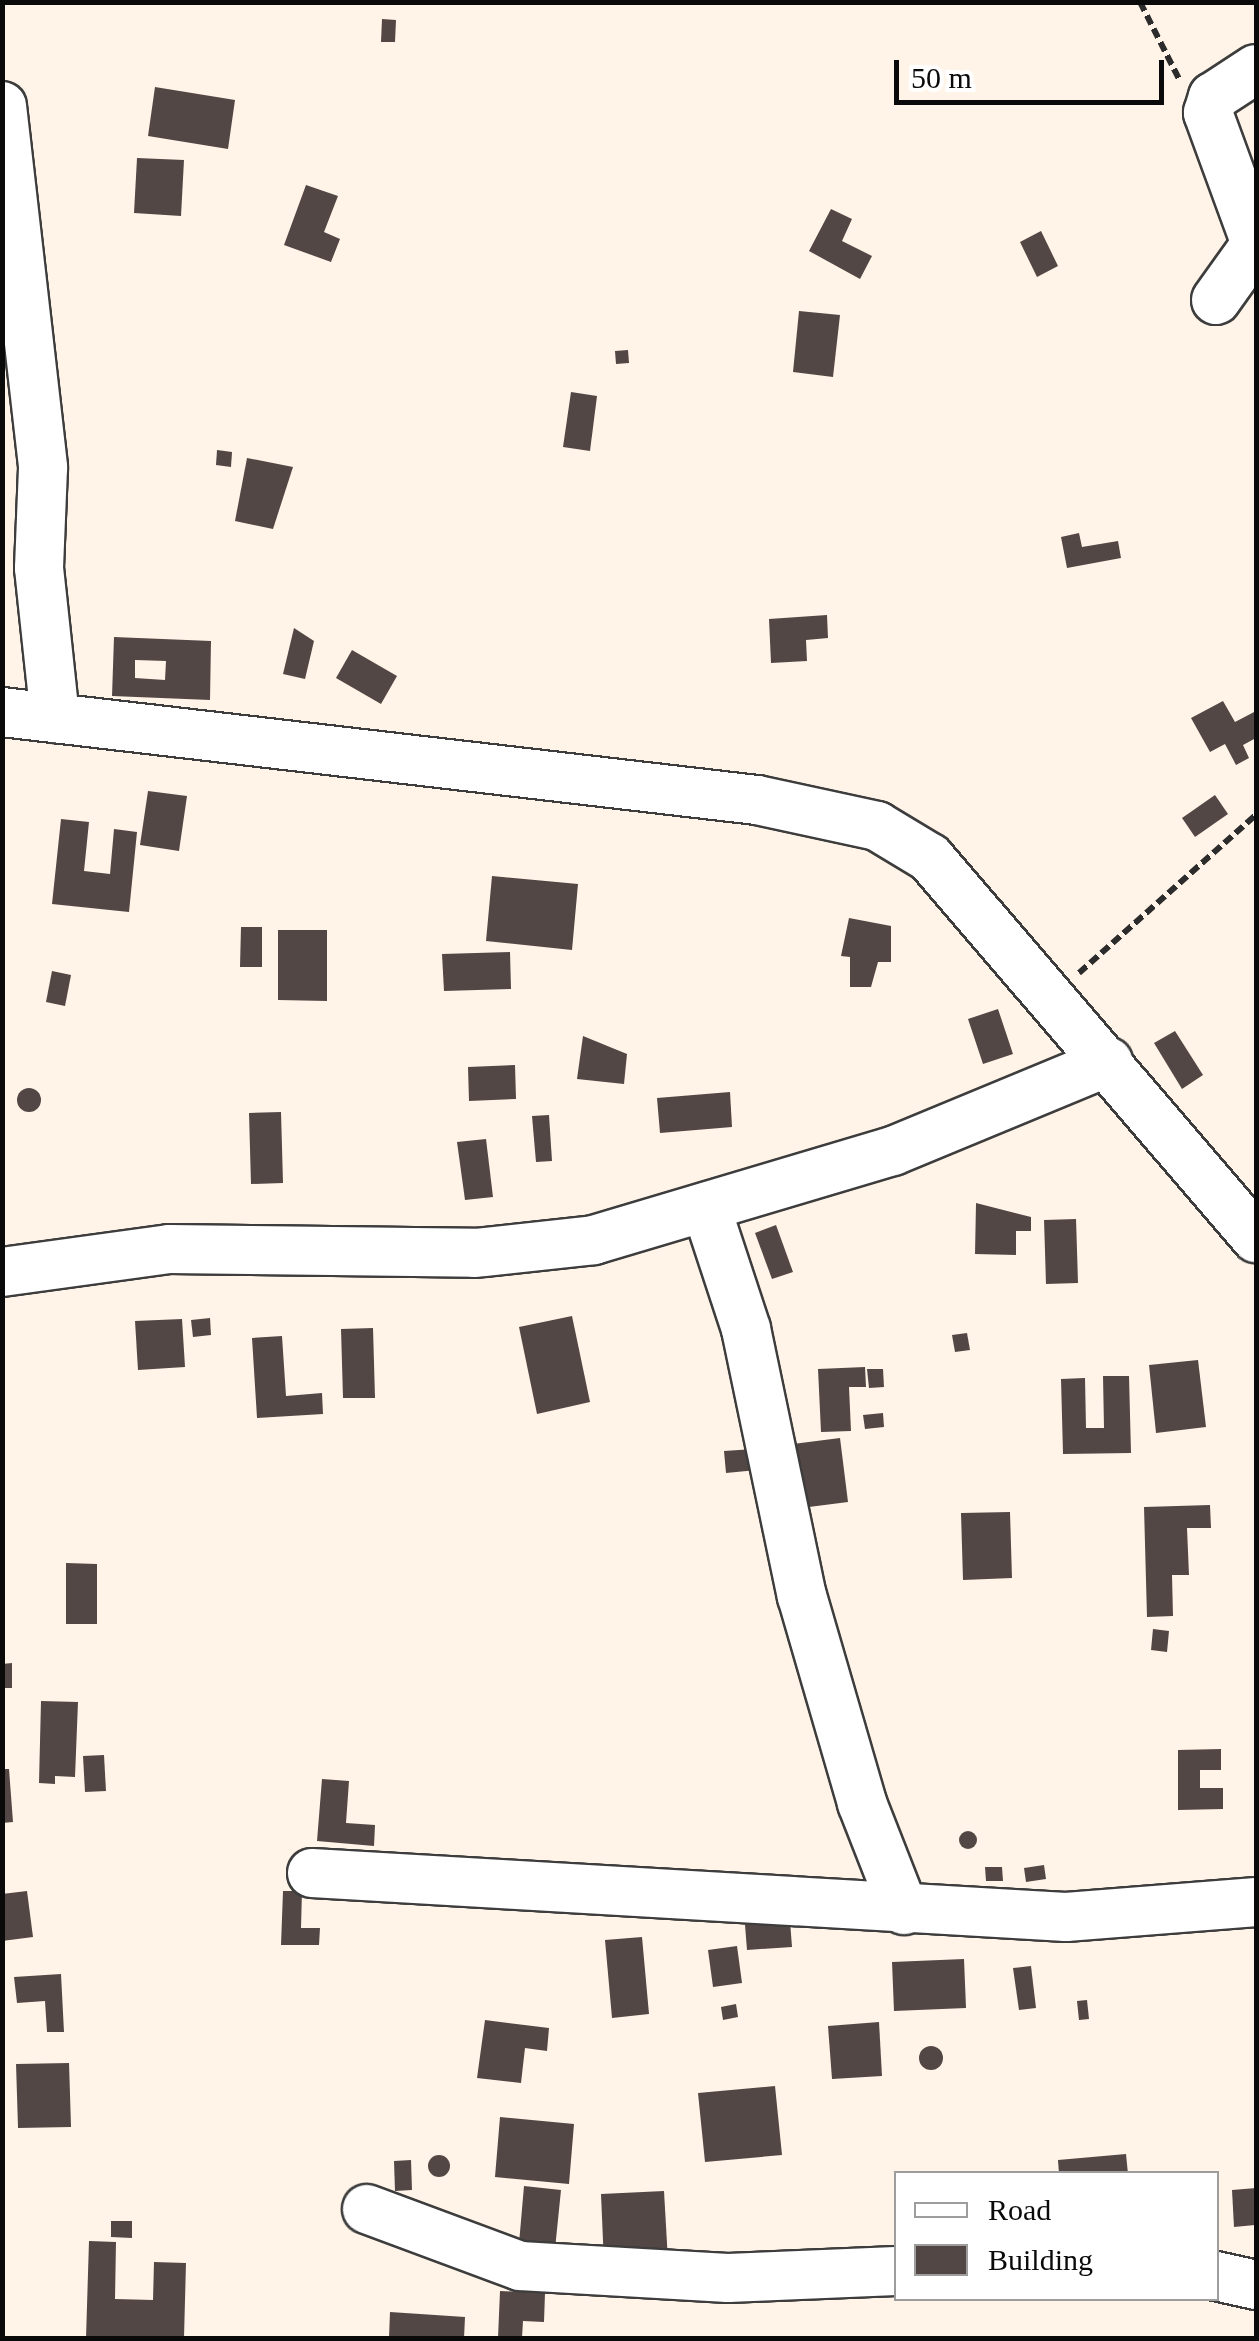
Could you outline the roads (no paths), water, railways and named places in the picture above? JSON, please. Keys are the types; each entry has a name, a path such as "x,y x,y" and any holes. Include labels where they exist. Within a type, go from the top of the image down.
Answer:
{"street":[{"path":"1216,300 1256,244 1208,113 1213,97 1256,69"},
{"path":"2,106 44,468 40,568 54,718"},
{"path":"2,712 758,800 876,826 930,858 1256,1238"},
{"path":"2,1272 169,1249 475,1253 594,1240 893,1150 1108,1062"},
{"path":"706,1207 746,1330 807,1615 904,1910"},
{"path":"312,1873 1066,1917 1256,1902"},
{"path":"367,2209 536,2268 728,2278 894,2271"},
{"path":"1219,2277 1256,2284"}]}
